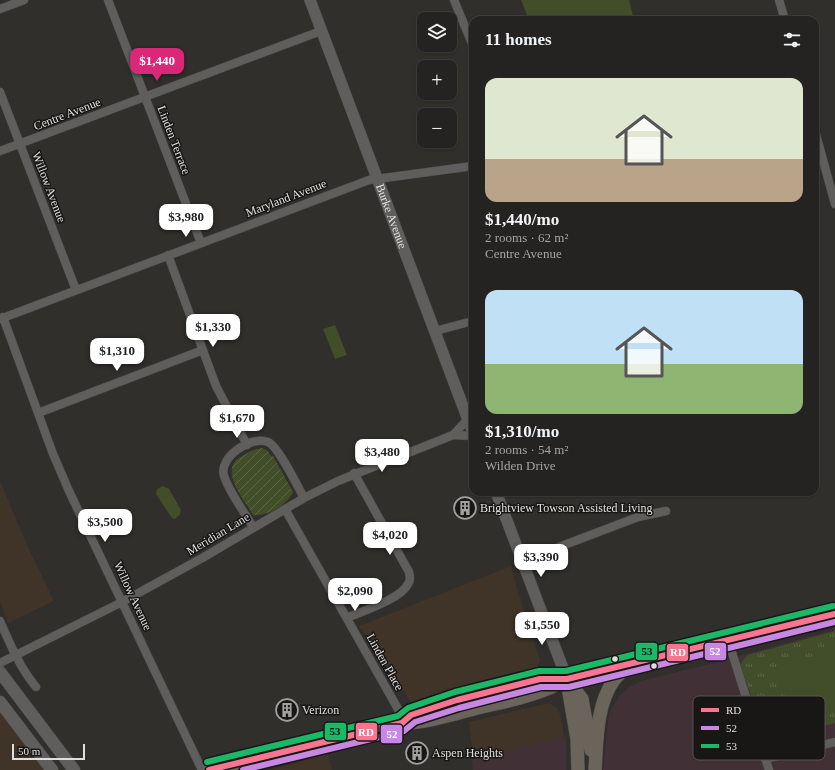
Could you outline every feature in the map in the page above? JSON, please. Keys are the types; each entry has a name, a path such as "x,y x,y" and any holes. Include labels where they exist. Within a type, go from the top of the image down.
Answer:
{"main road":[{"path":"209,770 402,723 411,715 457,700 540,679 567,679 835,614"},
{"path":"594,770 598,726 603,706 613,681 629,664"},
{"path":"0,672 74,770"},
{"path":"567,679 577,739 578,770"},
{"path":"567,679 582,699 594,770"},
{"path":"0,702 52,770"}],"street":[{"path":"0,9 24,0"},
{"name":"Linden Terrace","path":"108,0 201,243"},
{"name":"Burke Avenue","path":"310,0 469,422"},
{"path":"454,0 469,36"},
{"path":"779,0 784,16"},
{"name":"Centre Avenue","path":"0,151 321,31"},
{"name":"Willow Avenue","path":"0,92 76,290"},
{"path":"819,146 835,204"},
{"name":"Maryland Avenue","path":"2,318 369,180 469,167"},
{"path":"168,255 216,386 247,444"},
{"name":"Willow Avenue","path":"2,318 69,491 202,770"},
{"path":"435,331 469,322"},
{"path":"38,413 203,350"},
{"name":"Meridian Lane","path":"453,435 468,419"},
{"name":"Meridian Lane","path":"0,663 122,602 204,557 304,498 354,473 453,435 469,435"},
{"path":"253,527 224,475 225,464 231,454 247,444 258,440 268,442 278,453 304,498"},
{"path":"347,618 399,593 408,585 410,576 354,473"},
{"path":"498,496 567,679"},
{"name":"Linden Place","path":"285,509 398,709 402,723"},
{"path":"522,561 638,517 666,511"},
{"path":"0,621 29,679 36,687"},
{"path":"728,640 745,696"},
{"path":"825,744 835,742"},
{"path":"765,760 768,770"}],"shaded area":[{"path":"0,481 27,545 54,601 8,623 0,601"},
{"path":"511,566 540,661 536,669 411,702 359,626"},
{"path":"833,626 835,626 835,770 603,770 609,713 619,696 629,687 641,681 714,663 833,630"},
{"path":"549,703 557,708 560,714 565,740 474,761 469,722"},
{"path":"0,712 45,770 0,770"},
{"path":"566,737 566,770 473,770 472,760"},
{"path":"328,754 332,770 270,770"}],"green space":[{"path":"521,0 629,0 633,16 527,16"},
{"path":"335,325 347,355 335,359 323,329"},
{"path":"262,448 267,450 271,456 273,456 293,492 287,501 276,509 264,514 253,515 239,493 232,476 232,468 235,462 242,456"},
{"path":"163,486 169,489 181,510 180,514 175,519 172,518 156,494 157,489"},
{"path":"835,631 835,723 825,725 825,696 751,696 740,664 748,655"},
{"path":"835,651 835,712 825,715 825,696 785,696 777,666"}],"transit line":[{"name":"53","path":"207,762 398,716 408,708 455,692 539,671 566,671 833,606"},
{"name":"RD","path":"209,770 402,723 411,715 457,700 540,679 567,679 835,614"},
{"name":"52","path":"243,770 404,731 415,722 459,708 541,687 569,687 835,622"}],"place":[{"name":"Brightview Towson Assisted Living","path":"465,508"},
{"name":"Verizon","path":"287,710"},
{"name":"Aspen Heights","path":"417,753"}]}
